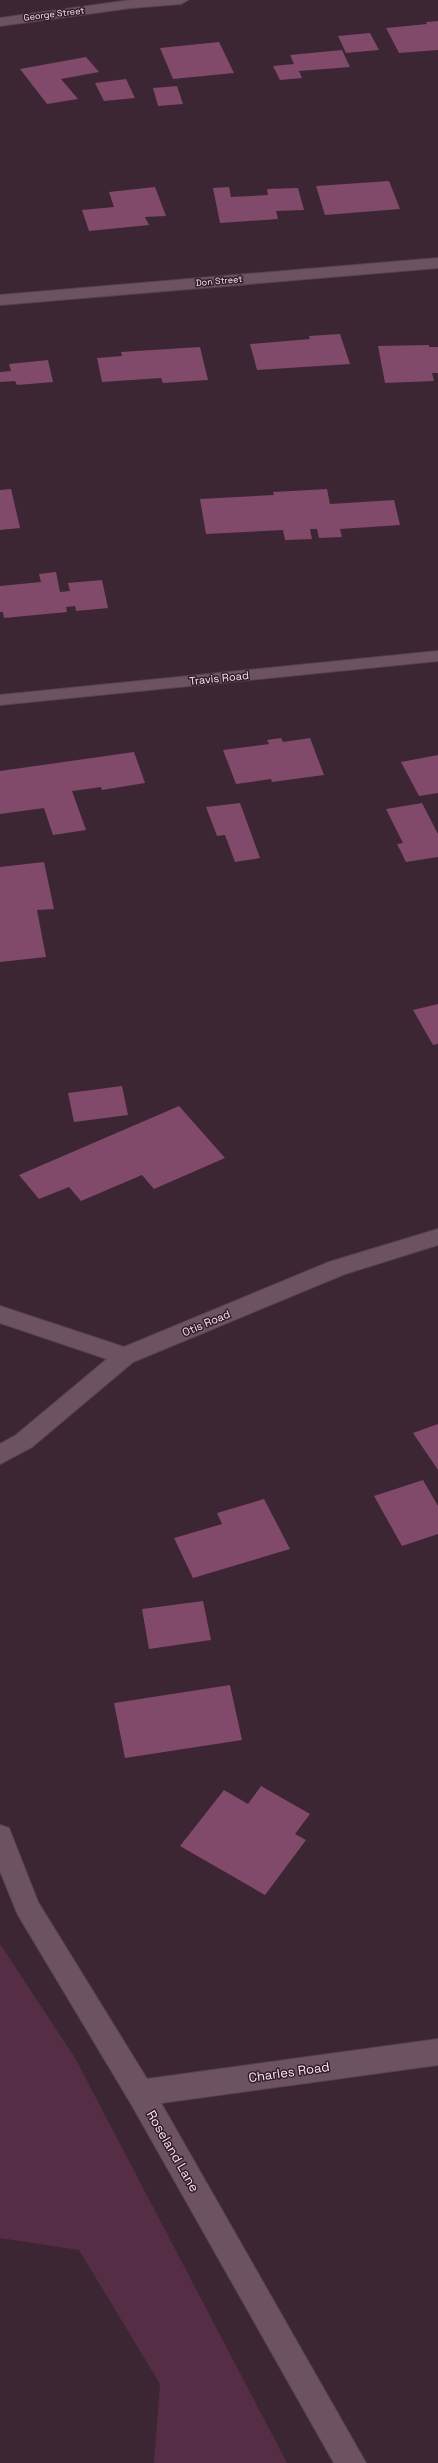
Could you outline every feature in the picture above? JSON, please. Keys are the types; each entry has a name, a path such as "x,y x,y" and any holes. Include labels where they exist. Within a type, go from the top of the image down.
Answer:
{"street":[{"name":"George Street","path":"0,22 131,4 181,0"},
{"name":"Don Street","path":"0,300 438,263"},
{"name":"Travis Road","path":"0,700 438,656"},
{"name":"Otis Road","path":"0,1455 24,1441 125,1356 337,1268 438,1237"},
{"path":"0,1314 125,1356"},
{"name":"Roseland Lane","path":"0,1836 27,1907 140,2093 351,2463"},
{"name":"Charles Road","path":"140,2093 438,2052"}],"shaded area":[{"path":"0,1944 75,2058 287,2463 154,2463 160,2384 79,2250 0,2238"}],"building":[{"path":"438,21 438,50 399,53 386,28 427,24 426,22"},
{"path":"370,33 379,50 346,53 338,36"},
{"path":"219,42 234,73 173,79 160,48"},
{"path":"342,50 350,67 299,71 302,78 280,80 273,66 294,64 290,55"},
{"path":"86,57 99,72 61,79 78,99 47,104 20,69"},
{"path":"126,79 135,98 104,101 95,83"},
{"path":"177,86 183,104 158,106 153,88"},
{"path":"389,181 400,209 325,215 316,186"},
{"path":"155,187 166,216 145,217 149,225 89,231 82,210 114,207 109,192"},
{"path":"229,187 231,197 268,195 267,189 298,188 304,210 276,211 278,219 220,223 213,188"},
{"path":"340,334 350,364 257,370 250,344 310,339 309,336"},
{"path":"429,345 429,347 438,347 438,373 432,373 434,381 385,383 378,346"},
{"path":"200,347 208,380 163,383 161,378 102,382 97,358 122,356 121,352"},
{"path":"48,360 53,382 17,385 15,381 0,382 0,372 11,371 9,364"},
{"path":"11,489 20,528 0,530 0,490"},
{"path":"327,489 330,504 394,500 400,525 340,529 342,537 319,538 317,529 310,529 312,539 285,540 283,530 206,534 200,499 274,495 273,492"},
{"path":"56,572 60,592 70,591 68,583 102,580 108,608 76,611 75,606 66,607 67,612 4,618 3,612 0,612 0,586 41,582 39,574"},
{"path":"281,738 283,742 310,738 324,775 272,782 271,779 236,784 223,750 269,744 267,740"},
{"path":"134,752 145,783 102,790 101,787 72,791 86,830 53,835 44,808 0,814 0,771"},
{"path":"438,755 438,793 419,796 401,762"},
{"path":"240,803 260,858 235,862 225,835 217,836 206,807"},
{"path":"422,803 438,834 438,857 406,862 397,844 403,843 386,809"},
{"path":"44,862 54,909 37,910 46,957 0,962 0,867"},
{"path":"438,1004 438,1044 433,1045 413,1010"},
{"path":"122,1086 128,1115 74,1122 68,1093"},
{"path":"179,1106 225,1158 154,1189 142,1175 81,1201 69,1187 39,1199 19,1175"},
{"path":"438,1424 438,1470 413,1433"},
{"path":"423,1480 438,1506 438,1534 402,1546 374,1496"},
{"path":"264,1499 290,1549 193,1578 174,1538 222,1524 217,1513"},
{"path":"203,1601 211,1640 149,1649 142,1609"},
{"path":"230,1685 242,1740 125,1758 114,1703"},
{"path":"261,1786 310,1814 295,1834 306,1840 265,1895 180,1846 224,1790 248,1804"}]}
